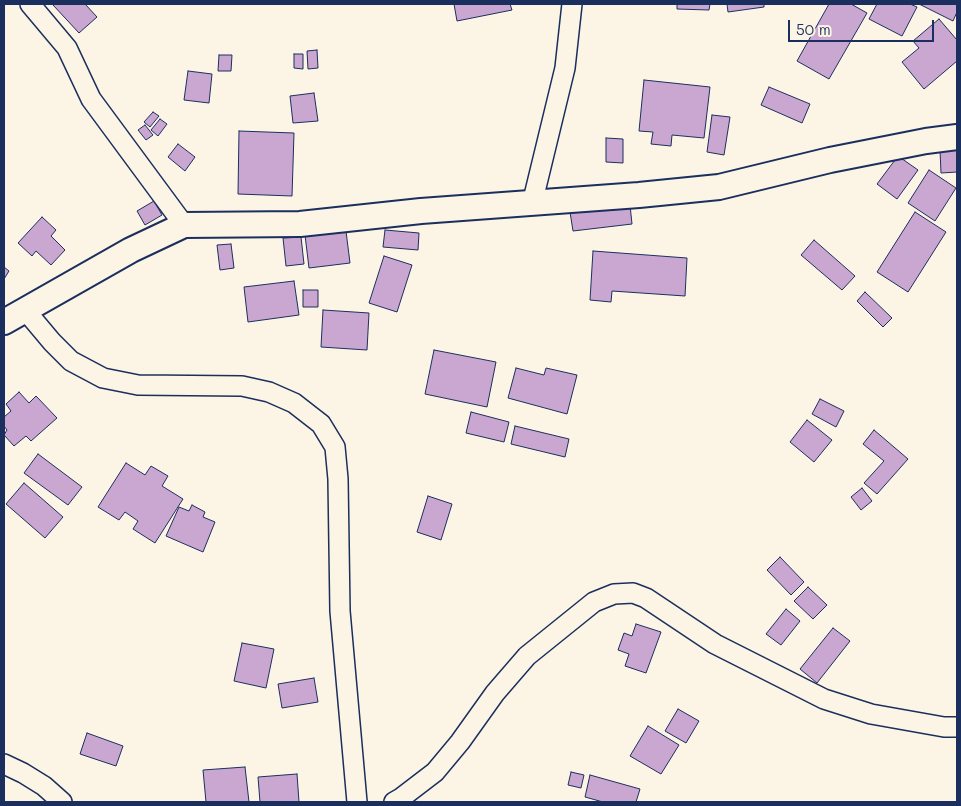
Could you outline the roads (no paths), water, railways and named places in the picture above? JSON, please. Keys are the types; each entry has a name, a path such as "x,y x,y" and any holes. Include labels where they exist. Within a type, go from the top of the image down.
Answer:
{"street":[{"path":"30,4 67,48 91,99 184,225"},
{"path":"532,204 565,68 572,4"},
{"path":"4,322 131,250 184,225 300,224 421,211 532,204 718,187 840,158 926,141 957,137"},
{"path":"26,311 71,361 103,378 138,386 242,386 269,392 294,404 321,424 335,447 338,479 340,612 357,802"},
{"path":"394,802 434,772 460,742 495,693 527,656 594,602 614,594 633,593 646,598 715,644 824,699 871,714 957,727"},
{"path":"4,764 44,786 62,802"}]}
